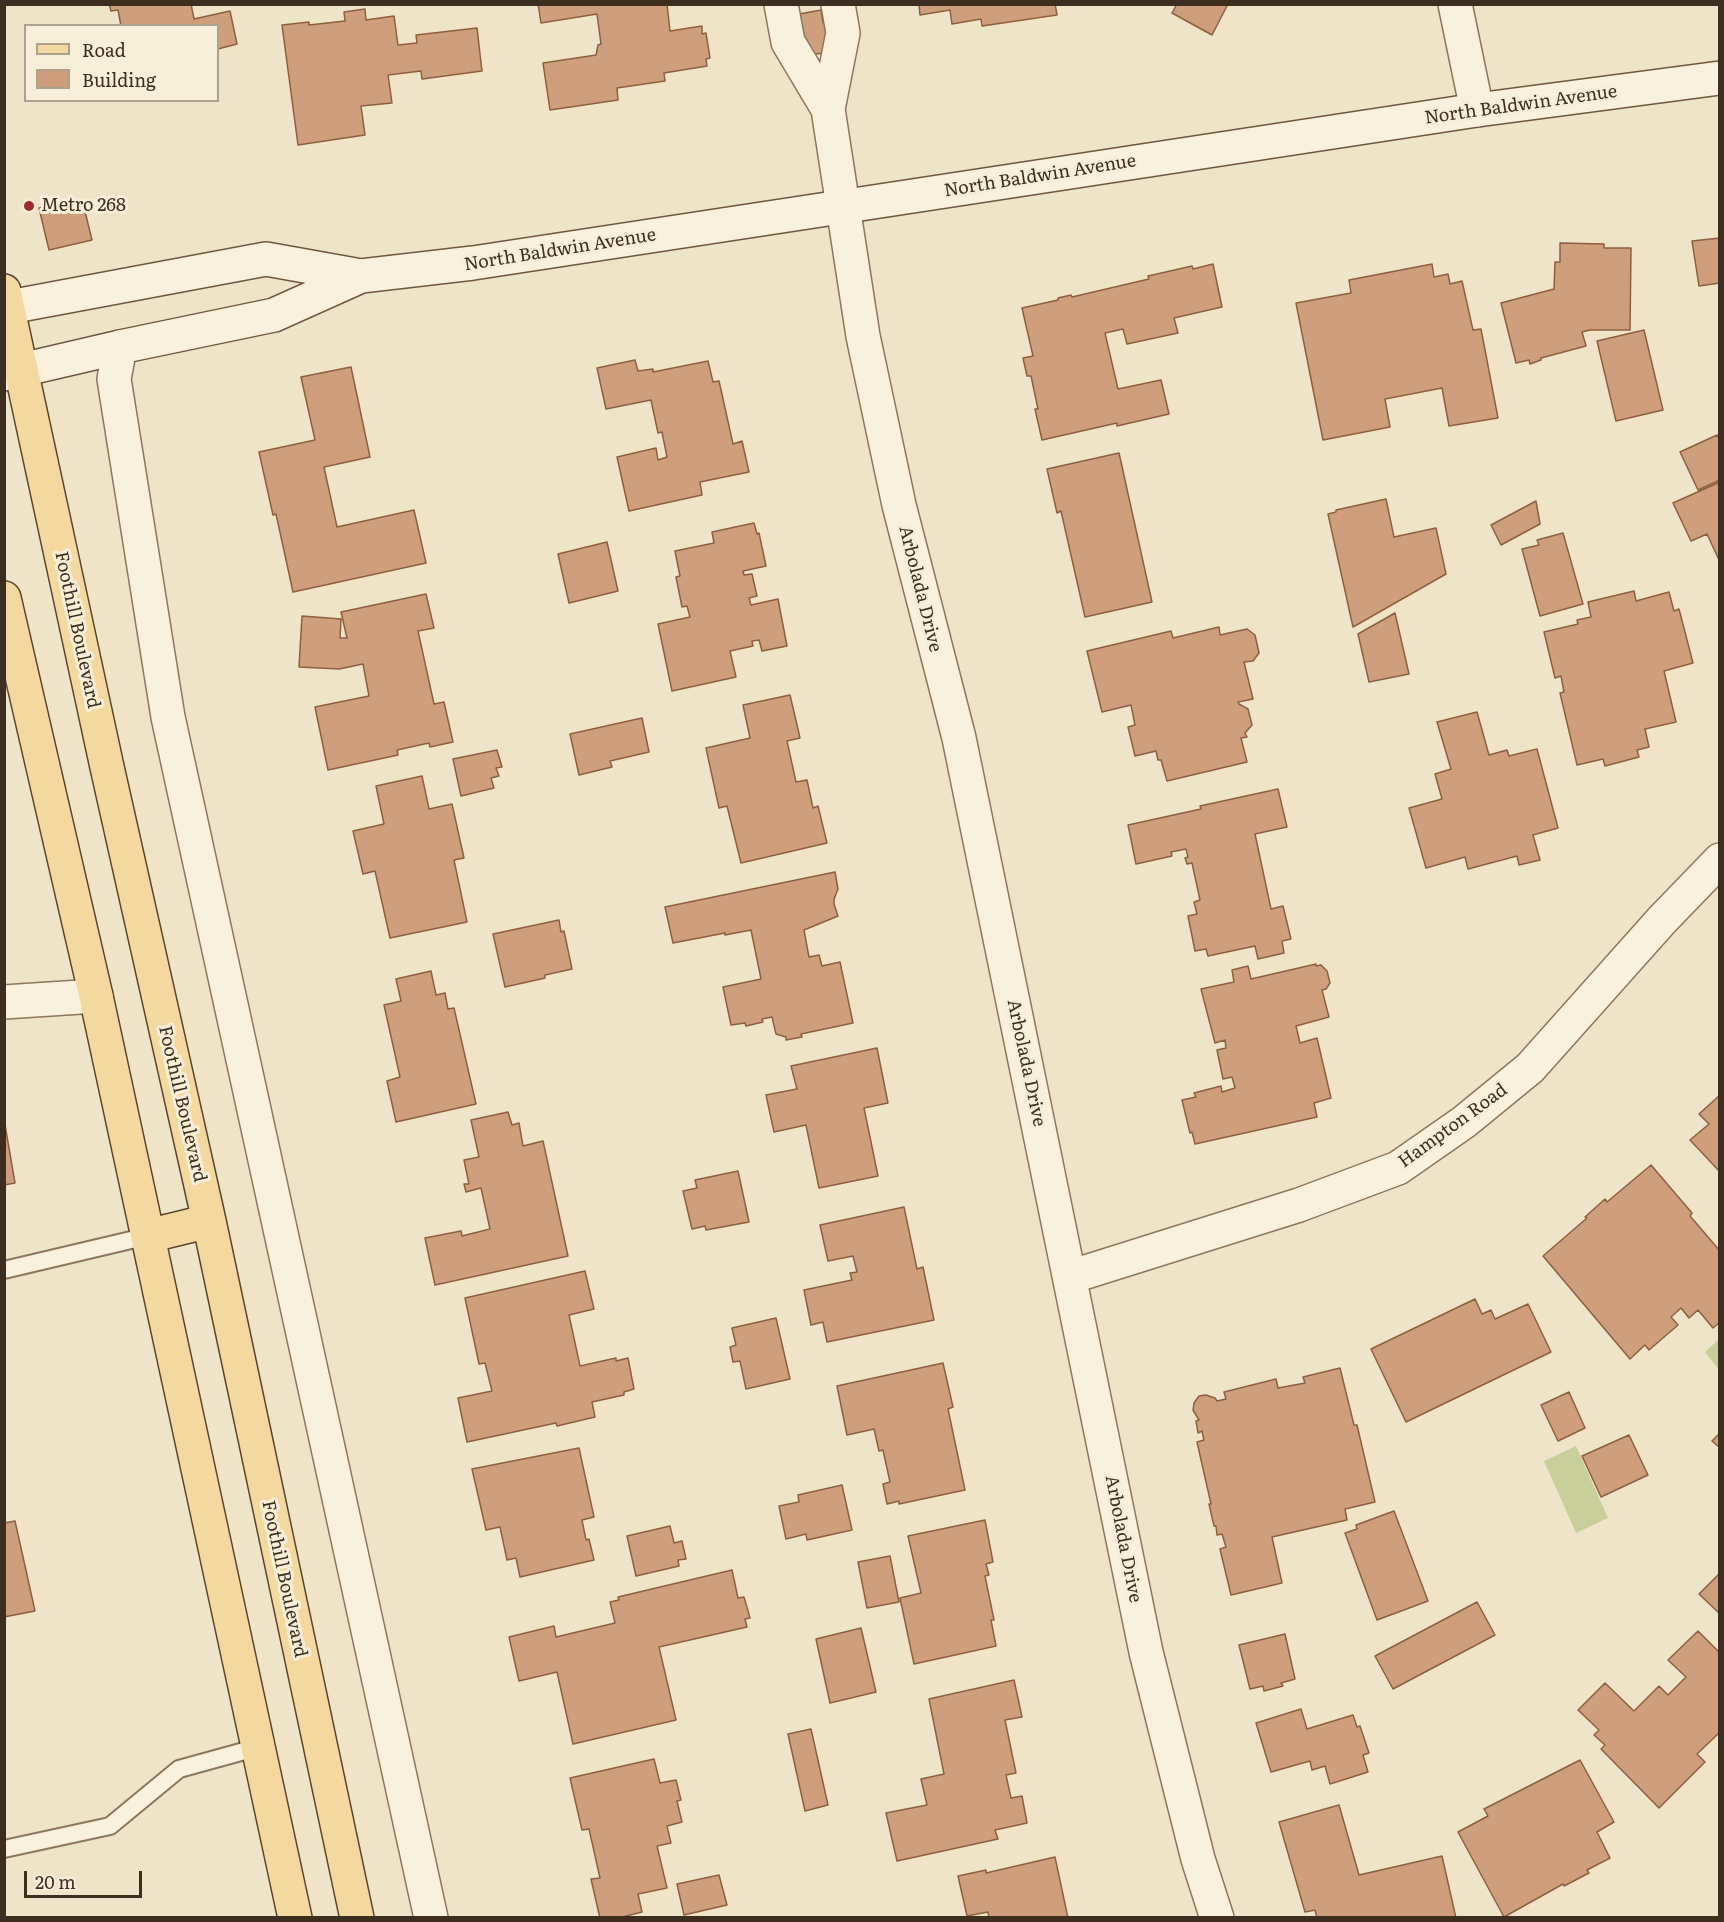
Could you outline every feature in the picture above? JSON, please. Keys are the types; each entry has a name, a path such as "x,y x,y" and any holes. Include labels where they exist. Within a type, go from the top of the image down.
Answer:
{"main road":[{"name":"Foothill Boulevard","path":"6,303 13,372 112,789 209,1221 357,1917"},
{"path":"4,598 96,996 295,1917"},
{"path":"148,1236 209,1221"}],"street":[{"path":"781,4 788,42 828,109"},
{"path":"828,109 843,33 838,4"},
{"path":"1455,4 1477,110"},
{"name":"North Baldwin Avenue","path":"6,303 266,259 361,276 473,264 1477,110 1719,78"},
{"name":"Arbolada Drive","path":"828,109 863,336 899,505 959,738 1146,1652 1197,1859 1217,1917"},
{"name":"North Baldwin Avenue","path":"13,372 274,315 361,276"},
{"path":"120,347 114,380 168,717 431,1917"},
{"name":"Hampton Road","path":"1070,1277 1299,1205 1398,1168 1464,1122 1530,1068 1662,920 1719,860"},
{"path":"4,1002 96,996"}],"lane":[{"path":"4,1270 148,1236"},
{"path":"4,1849 110,1826 179,1769 259,1747"}],"green space":[{"path":"1719,1339 1719,1370 1705,1352"},
{"path":"1576,1446 1608,1518 1576,1533 1544,1461"}],"building":[{"path":"109,4 191,4 194,19 230,11 237,44 219,49 219,24 121,24 118,10 111,11"},
{"path":"538,4 667,4 670,31 702,26 702,34 706,33 710,58 706,59 707,66 664,73 665,81 617,88 618,100 550,110 543,63 596,55 598,45 601,44 597,14 541,23"},
{"path":"919,4 1055,4 1057,15 982,26 981,19 952,24 950,10 920,15"},
{"path":"1177,4 1228,4 1212,35 1172,13"},
{"path":"365,9 366,20 394,16 398,45 417,43 416,35 477,28 482,71 422,79 421,71 388,75 392,103 361,106 365,135 298,145 282,25 345,21 344,12"},
{"path":"821,10 823,23 827,22 831,52 802,56 799,14"},
{"path":"82,199 92,240 49,250 39,208"},
{"path":"1720,238 1720,283 1699,286 1692,241"},
{"path":"1560,243 1604,244 1604,248 1631,248 1630,330 1582,332 1586,346 1541,358 1530,364 1529,360 1516,363 1501,303 1554,289 1555,262 1560,262"},
{"path":"1213,264 1222,307 1174,318 1178,333 1127,344 1123,329 1105,333 1118,389 1161,380 1169,414 1042,440 1031,376 1027,376 1023,358 1033,356 1022,308 1149,279 1148,276 1192,266 1193,269"},
{"path":"1432,264 1434,277 1448,274 1450,284 1462,281 1473,330 1481,329 1498,418 1449,426 1442,388 1385,399 1390,427 1323,440 1296,303 1351,293 1349,280"},
{"path":"1644,330 1663,410 1616,421 1597,341"},
{"path":"635,360 638,371 653,369 653,372 708,361 713,382 719,381 733,444 742,441 749,472 700,482 702,495 629,511 617,457 656,448 658,460 667,457 662,432 658,433 651,400 606,409 597,368"},
{"path":"351,367 370,457 324,467 337,527 414,510 426,563 293,592 276,514 273,515 259,452 315,440 301,377"},
{"path":"1717,435 1720,440 1720,480 1698,490 1680,452"},
{"path":"1119,453 1152,602 1085,617 1061,511 1057,513 1047,469"},
{"path":"1720,482 1720,562 1707,534 1691,541 1673,503"},
{"path":"1386,499 1394,537 1436,528 1446,574 1353,627 1328,514 1336,510"},
{"path":"1536,501 1540,524 1501,545 1491,525"},
{"path":"754,523 757,534 759,533 766,566 743,571 744,575 752,574 757,596 749,598 751,605 778,599 787,646 762,651 759,640 752,641 753,646 730,651 736,677 672,691 658,624 690,617 687,606 682,607 676,577 680,576 675,551 714,543 712,532"},
{"path":"1563,533 1583,604 1540,616 1522,549 1539,545 1537,540"},
{"path":"607,542 618,591 569,603 558,554"},
{"path":"1634,591 1636,601 1669,592 1674,611 1679,609 1693,663 1664,671 1676,722 1645,729 1649,747 1637,750 1639,757 1605,766 1603,759 1577,765 1560,693 1564,692 1561,676 1555,678 1544,632 1578,624 1577,620 1591,617 1588,602"},
{"path":"426,594 434,628 418,631 434,704 444,702 453,742 430,747 429,743 397,750 398,755 328,770 315,707 369,696 363,664 339,669 299,667 302,616 341,619 340,638 347,638 341,612"},
{"path":"1395,613 1409,674 1369,682 1358,634"},
{"path":"1219,627 1220,635 1247,629 1255,635 1259,653 1253,661 1244,662 1253,699 1238,702 1248,709 1252,725 1245,733 1247,737 1241,738 1247,762 1167,781 1156,751 1135,756 1128,727 1135,725 1131,705 1102,712 1087,651 1171,631 1173,638"},
{"path":"790,695 800,738 787,741 796,782 807,780 813,808 818,806 827,843 741,863 727,806 719,808 706,748 750,738 743,705"},
{"path":"1477,712 1489,755 1507,750 1509,756 1537,749 1558,828 1533,835 1540,860 1519,865 1517,856 1468,869 1465,857 1426,868 1409,808 1442,799 1435,774 1451,769 1437,722"},
{"path":"642,718 649,752 610,761 612,767 579,775 570,734"},
{"path":"497,750 502,767 496,768 499,776 491,778 494,788 461,796 453,759"},
{"path":"422,776 429,809 452,804 464,858 454,860 467,922 390,938 375,871 363,874 353,831 384,824 376,786"},
{"path":"1278,789 1287,827 1255,834 1271,909 1283,906 1291,939 1282,941 1284,953 1258,959 1255,946 1208,956 1206,949 1195,951 1188,916 1197,914 1194,902 1200,900 1192,863 1187,864 1185,858 1188,857 1186,849 1171,852 1172,856 1136,864 1128,825"},
{"path":"835,872 838,889 834,904 838,916 804,930 809,957 819,955 822,966 840,962 853,1023 801,1034 802,1037 786,1040 786,1037 776,1034 772,1017 746,1026 745,1023 731,1025 723,987 761,979 751,930 673,943 665,907"},
{"path":"559,920 561,932 564,931 572,969 505,987 493,934"},
{"path":"1316,964 1316,966 1321,965 1327,971 1330,983 1326,989 1322,990 1329,1017 1296,1026 1300,1043 1317,1038 1331,1098 1314,1103 1317,1117 1195,1144 1182,1100 1196,1097 1194,1093 1221,1086 1222,1092 1235,1088 1232,1077 1223,1079 1217,1050 1226,1048 1225,1040 1215,1043 1201,989 1234,982 1232,970 1248,966 1251,979"},
{"path":"431,971 436,995 445,993 448,1009 454,1008 476,1104 396,1122 387,1081 400,1077 384,1005 401,1001 396,979"},
{"path":"877,1048 888,1103 864,1108 878,1176 819,1188 806,1125 774,1132 766,1095 797,1089 791,1066"},
{"path":"1720,1095 1720,1172 1690,1140 1709,1124 1699,1114"},
{"path":"508,1112 512,1125 519,1123 523,1146 543,1141 568,1256 435,1285 425,1238 461,1231 462,1236 490,1229 481,1188 466,1192 464,1184 469,1184 464,1160 479,1157 471,1120"},
{"path":"4,1119 15,1183 4,1185"},
{"path":"1651,1165 1692,1213 1690,1216 1720,1251 1720,1322 1713,1328 1698,1310 1689,1318 1681,1308 1671,1317 1678,1325 1649,1350 1645,1345 1630,1359 1543,1256 1587,1218 1585,1217 1605,1199 1607,1202"},
{"path":"738,1171 749,1222 706,1230 705,1226 692,1229 683,1191 697,1188 695,1180"},
{"path":"904,1207 917,1269 923,1267 934,1320 827,1342 823,1322 811,1325 804,1290 852,1280 850,1273 857,1272 853,1256 828,1261 820,1225"},
{"path":"585,1271 594,1309 569,1315 580,1366 616,1358 616,1361 628,1358 634,1389 624,1392 624,1395 592,1402 595,1417 467,1442 458,1398 492,1391 485,1363 479,1364 465,1298"},
{"path":"1475,1299 1482,1314 1491,1310 1495,1319 1528,1304 1551,1352 1406,1422 1371,1349"},
{"path":"776,1318 790,1379 746,1389 740,1361 733,1362 730,1347 736,1345 732,1328"},
{"path":"943,1363 953,1407 948,1409 965,1490 899,1504 899,1501 887,1504 883,1484 890,1482 883,1450 879,1451 874,1429 847,1435 837,1386"},
{"path":"1340,1368 1354,1425 1357,1425 1375,1502 1345,1509 1347,1520 1272,1537 1282,1583 1231,1595 1220,1549 1226,1547 1222,1534 1217,1535 1216,1526 1214,1526 1197,1442 1204,1440 1202,1431 1198,1433 1196,1421 1199,1420 1193,1410 1194,1403 1199,1396 1206,1395 1217,1401 1226,1399 1224,1392 1276,1379 1278,1388 1305,1383 1303,1377"},
{"path":"1569,1392 1585,1428 1558,1441 1541,1405"},
{"path":"1720,1433 1720,1448 1712,1441"},
{"path":"1629,1435 1648,1475 1601,1497 1582,1456"},
{"path":"579,1448 594,1517 582,1520 586,1540 589,1539 594,1560 520,1577 516,1558 507,1560 500,1527 486,1530 472,1469"},
{"path":"842,1485 852,1530 807,1540 806,1534 786,1539 779,1506 799,1502 798,1495"},
{"path":"1394,1511 1428,1601 1377,1620 1345,1533 1357,1529 1356,1525"},
{"path":"985,1520 993,1562 986,1564 989,1575 985,1576 994,1620 991,1620 996,1646 914,1664 900,1598 921,1593 908,1536"},
{"path":"15,1521 35,1611 4,1617 4,1523"},
{"path":"670,1526 674,1543 682,1541 686,1559 678,1560 679,1566 636,1576 627,1536"},
{"path":"890,1556 899,1602 867,1608 858,1562"},
{"path":"732,1570 738,1598 744,1597 750,1618 745,1619 747,1627 659,1647 676,1720 573,1744 557,1672 519,1681 509,1637 554,1626 556,1637 615,1623 610,1602 619,1600 618,1597"},
{"path":"1720,1573 1720,1614 1699,1594"},
{"path":"1477,1602 1495,1635 1393,1689 1375,1656"},
{"path":"861,1628 876,1692 830,1703 816,1639"},
{"path":"1698,1631 1720,1653 1720,1732 1697,1754 1705,1762 1659,1808 1601,1749 1605,1745 1594,1735 1599,1730 1578,1710 1605,1683 1634,1711 1659,1686 1668,1695 1686,1677 1668,1660"},
{"path":"1285,1634 1295,1679 1281,1683 1283,1686 1264,1691 1263,1686 1250,1689 1239,1645"},
{"path":"1014,1680 1022,1717 1005,1720 1016,1773 1006,1775 1011,1798 1022,1796 1027,1823 995,1830 998,1839 897,1861 886,1813 927,1805 921,1779 944,1774 929,1699"},
{"path":"1301,1709 1307,1729 1353,1715 1357,1727 1360,1726 1369,1753 1363,1755 1368,1772 1330,1784 1325,1766 1312,1770 1310,1761 1271,1772 1256,1723"},
{"path":"811,1729 828,1805 805,1811 788,1734"},
{"path":"654,1759 660,1783 676,1780 681,1800 677,1801 682,1822 667,1826 671,1843 657,1846 667,1888 638,1894 642,1912 618,1918 600,1918 591,1879 600,1878 589,1829 582,1830 570,1778"},
{"path":"1580,1760 1614,1822 1597,1832 1610,1858 1587,1870 1589,1873 1564,1886 1563,1884 1504,1917 1458,1832 1488,1816 1484,1809"},
{"path":"1339,1805 1359,1875 1442,1856 1456,1918 1317,1918 1315,1910 1305,1912 1279,1822"},
{"path":"1055,1857 1068,1918 989,1918 988,1912 967,1916 958,1876 986,1870 986,1873"},
{"path":"719,1875 727,1905 684,1915 677,1884"}],"place":[{"name":"Metro 268","path":"29,206"}]}
